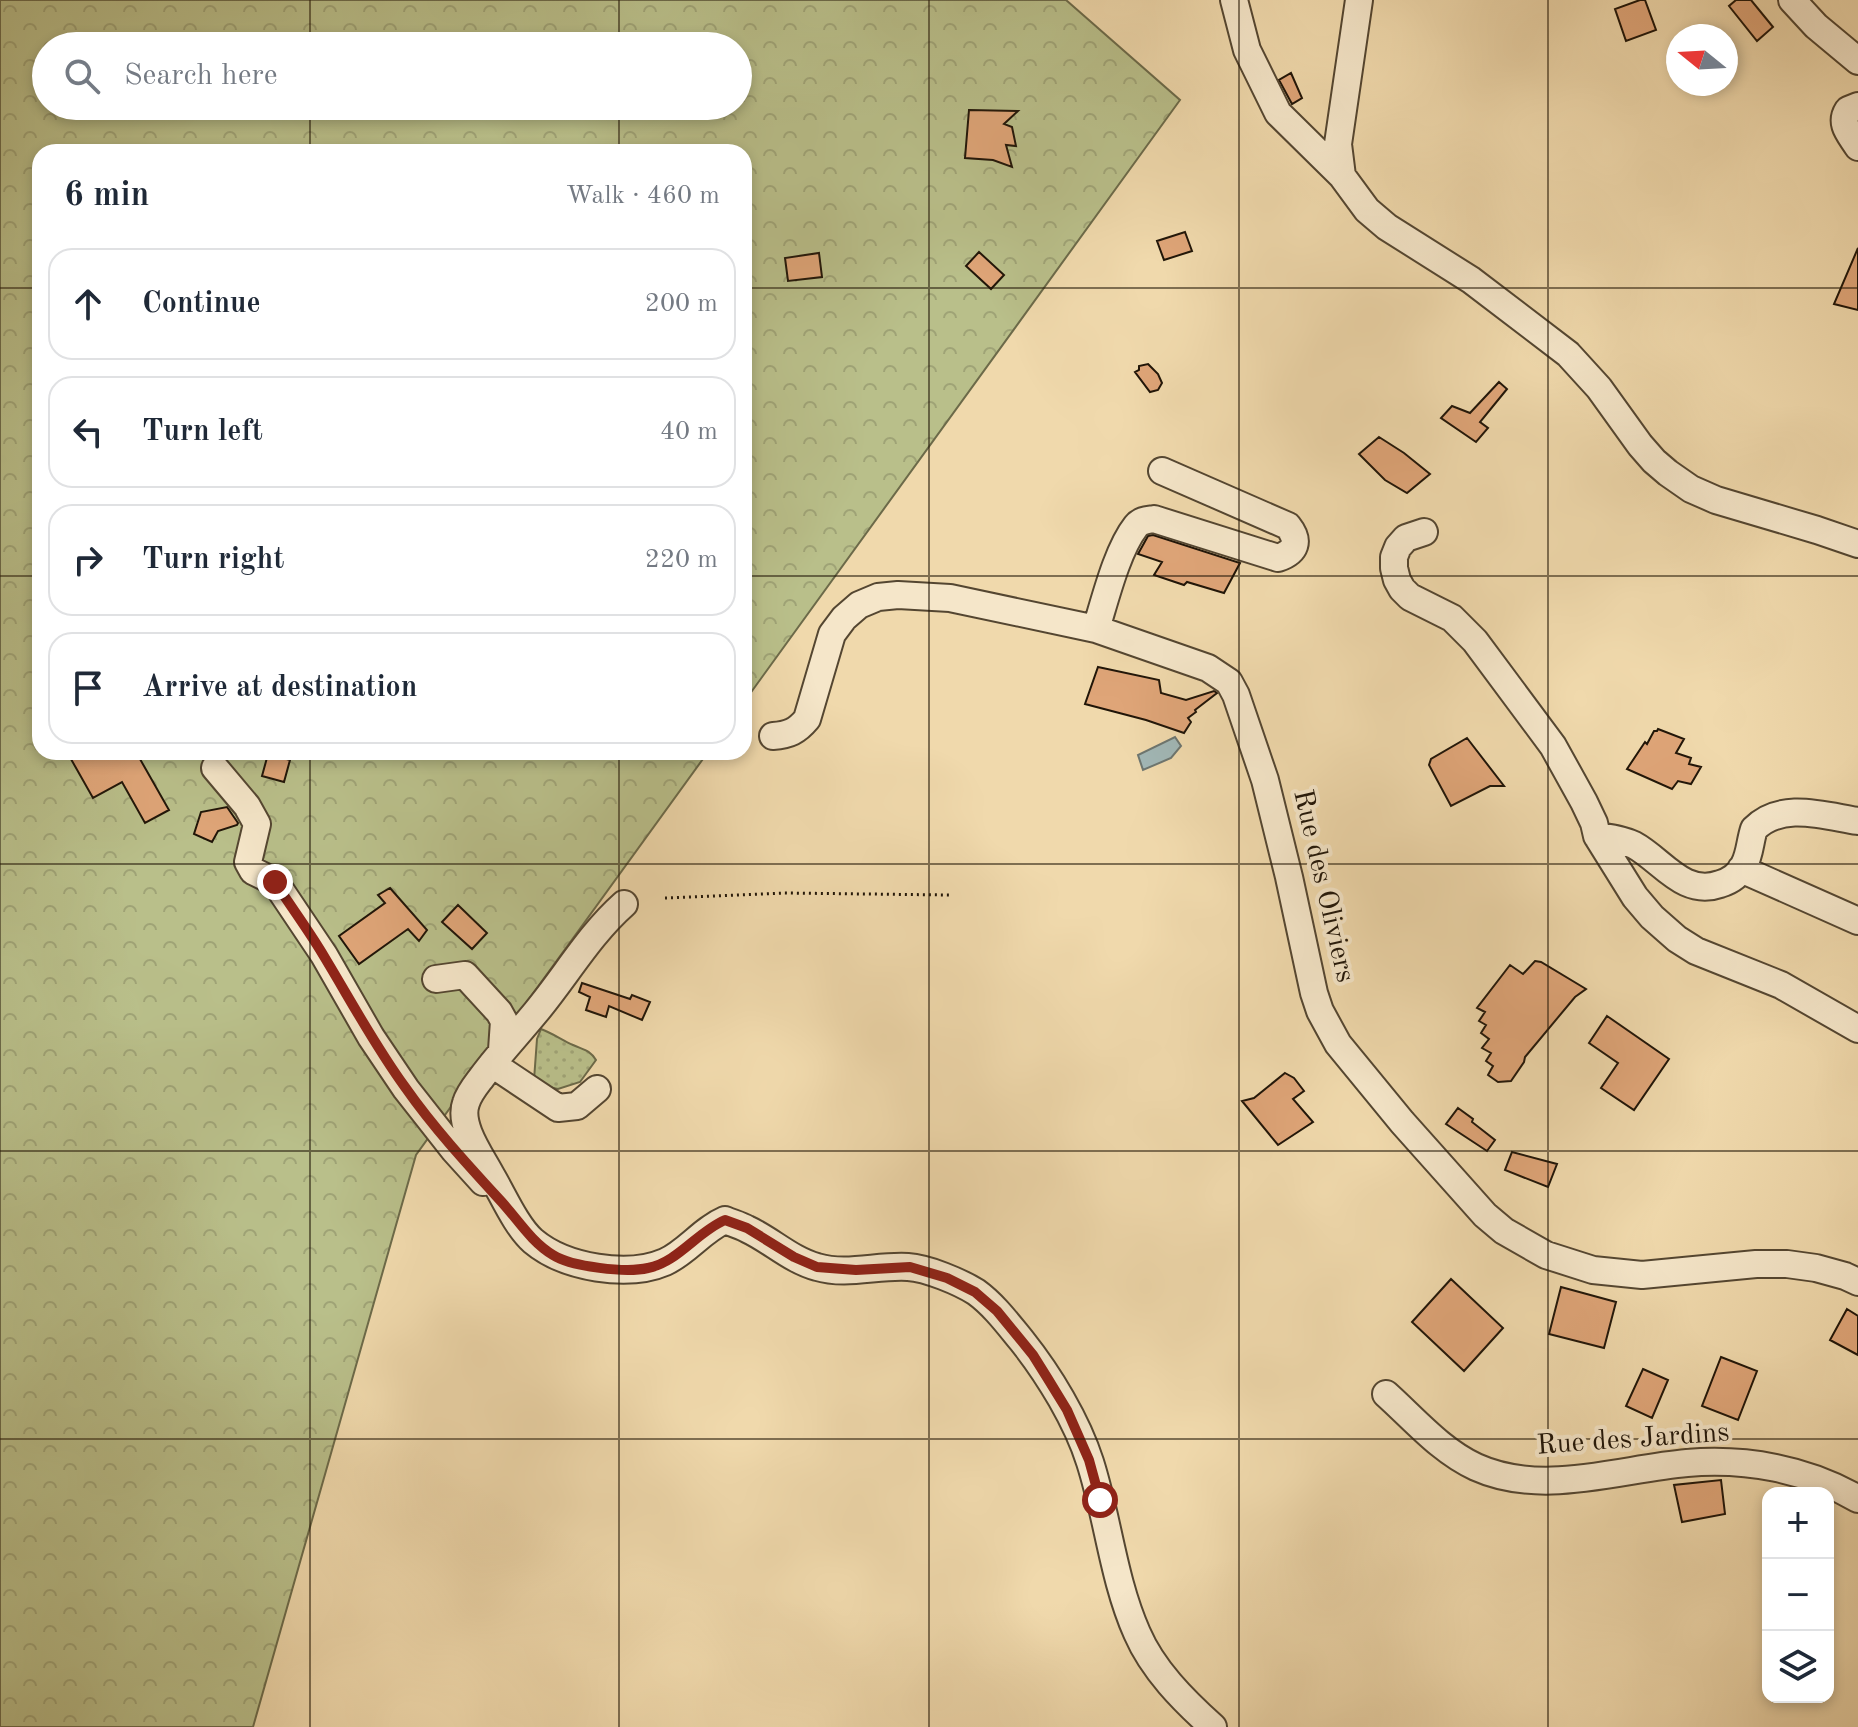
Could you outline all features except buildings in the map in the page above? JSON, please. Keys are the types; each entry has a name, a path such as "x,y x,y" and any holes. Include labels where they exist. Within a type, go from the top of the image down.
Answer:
{"street":[{"path":"1234,0 1247,50 1278,113 1342,176 1367,210 1387,227 1471,280 1568,354 1599,388 1640,445 1668,473 1691,489 1716,500 1858,544"},
{"path":"1342,176 1338,144 1359,0"},
{"path":"1792,0 1816,26 1858,61"},
{"path":"1858,106 1848,110 1844,120 1858,147"},
{"path":"1096,629 1118,559 1137,524 1144,520 1154,519 1278,558 1289,554 1295,546 1295,535 1288,526 1162,471"},
{"path":"1424,532 1406,538 1394,557 1394,568 1402,589 1410,597 1452,618 1475,641 1553,746 1584,802 1597,836 1635,897 1652,917 1696,951 1781,985 1858,1029"},
{"name":"Rue des Oliviers","path":"773,736 786,735 798,729 807,719 832,634 859,605 878,597 915,595 950,598 1096,629 1208,668 1229,682 1236,695 1265,780 1314,993 1328,1028 1402,1122 1485,1215 1504,1231 1546,1255 1593,1270 1642,1275 1787,1264 1816,1268 1858,1282"},
{"path":"215,768 247,806 257,824 248,862 253,871 275,882 406,1089 454,1150 515,1216"},
{"path":"1597,836 1633,844 1666,871 1698,887 1716,886 1731,879 1741,869 1754,829 1771,817 1796,812 1858,821"},
{"path":"1741,869 1858,921"},
{"path":"624,904 604,921 536,1012 497,1057 465,1104 465,1119 471,1140 531,1240 555,1257 580,1265 616,1269 648,1268 669,1260 712,1226 725,1220 747,1228 794,1257 817,1267 856,1270 910,1267 947,1278 975,1292 997,1311 1033,1355 1067,1410 1089,1460 1124,1596 1137,1634 1153,1662 1182,1697 1213,1727"},
{"path":"436,979 465,975 499,1012 504,1021 497,1057"},
{"path":"497,1057 558,1108 577,1106 597,1089"},
{"name":"Rue des Jardins","path":"1386,1394 1438,1443 1461,1459 1493,1473 1525,1480 1565,1480 1689,1463 1727,1462 1763,1465 1806,1475 1858,1499"}],"path":[{"path":"665,898 784,893 950,895"}],"green space":[{"path":"0,0 1066,0 1180,100 752,691 752,144 32,144 32,760 702,760 416,1155 253,1727 0,1727"},
{"path":"541,1029 594,1057 596,1060 580,1082 558,1089 534,1080 537,1039"}],"shaded area":[{"path":"1175,737 1181,746 1171,758 1143,770 1138,755"}],"route":[{"path":"275,882 406,1089 454,1150 515,1216 531,1240 555,1257 580,1265 616,1269 648,1268 669,1260 712,1226 725,1220 747,1228 794,1257 817,1267 856,1270 910,1267 947,1278 975,1292 997,1311 1033,1355 1067,1410 1089,1460 1100,1500"}]}
